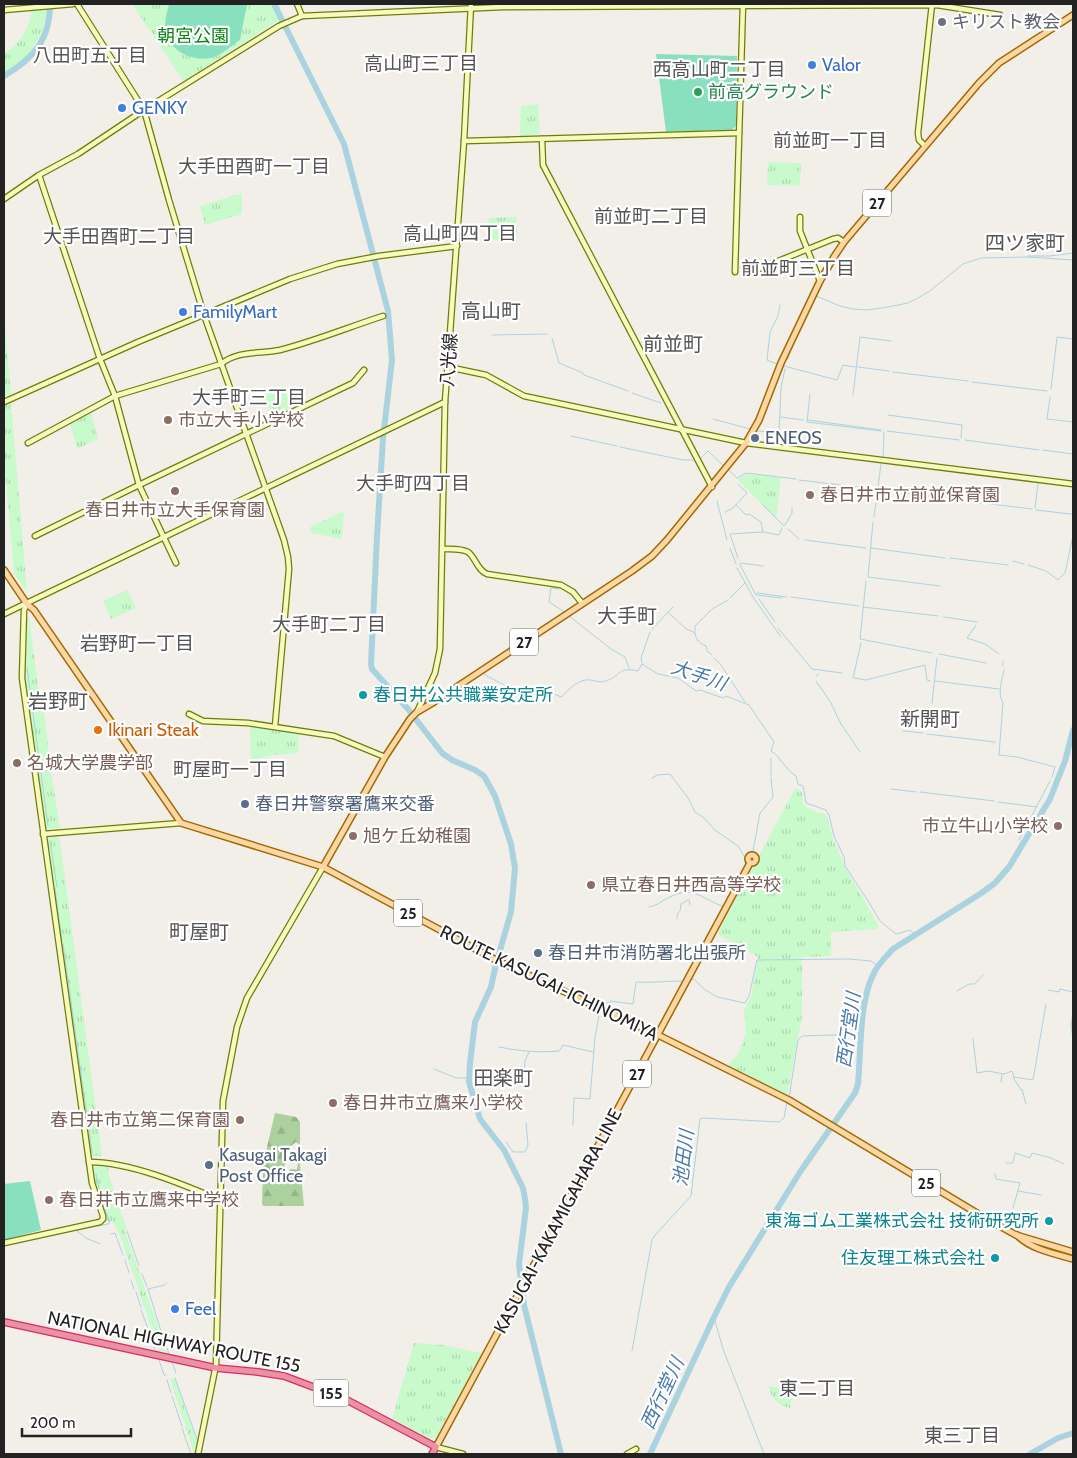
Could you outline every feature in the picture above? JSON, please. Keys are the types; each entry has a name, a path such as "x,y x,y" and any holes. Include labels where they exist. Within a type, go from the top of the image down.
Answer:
{"highway":[{"name":"NATIONAL HIGHWAY ROUTE 155","path":"4,1322 216,1368 273,1374 304,1382 345,1399 436,1447"},
{"path":"432,1454 436,1447"}],"main road":[{"name":"27","path":"323,867 385,757 410,719 417,712 652,556 712,487 746,443 759,420 781,363 820,281 844,242 979,83 999,63 1073,15"},
{"path":"4,570 27,604 34,610 181,823"},
{"name":"ROUTE KASUGAI-ICHINOMIYA","path":"181,823 323,867 496,960 787,1099 1016,1235 1073,1252"},
{"name":"KASUGAI-KAKAMIGAHARA LINE","path":"436,1447 750,863"},
{"name":"ROUTE KASUGAI-ICHINOMIYA","path":"1016,1235 1022,1241 1036,1247 1073,1259"}],"street":[{"path":"4,10 73,4"},
{"path":"77,4 144,110 204,315 284,540 289,569 275,726"},
{"path":"297,4 302,16"},
{"path":"925,146 919,140 918,133 932,4"},
{"path":"4,199 39,175 78,154 144,110 284,23 302,16 471,6 932,4 1000,14"},
{"path":"736,272 743,5"},
{"name":"八光線","path":"417,712 435,673 440,649 445,402 464,141 471,6"},
{"path":"464,141 739,133"},
{"path":"542,139 543,165 712,487"},
{"path":"39,175 100,359 115,396 138,485 176,563"},
{"path":"800,217 800,231 820,281"},
{"path":"746,274 833,239 838,238 844,242"},
{"path":"4,402 100,359 309,272 377,256 456,246"},
{"path":"28,444 115,396 221,364 246,353 280,350 383,316"},
{"path":"448,367 486,375 524,396 746,443 1073,484"},
{"path":"36,536 138,485 353,383 364,370"},
{"path":"4,614 445,402"},
{"path":"442,549 468,552 484,573 561,585 574,592 582,604"},
{"path":"4,1243 100,1222 103,1219 92,1183 22,678 24,610 27,604"},
{"path":"189,714 203,721 275,726 334,736 385,757"},
{"path":"44,834 181,823"},
{"path":"198,1454 216,1368 223,1101 238,1020 247,998 323,867"},
{"path":"89,1162 105,1162 131,1168 178,1182 220,1200"},
{"path":"436,1447 463,1454"},
{"path":"627,1454 636,1449"}],"green space":[{"path":"32,4 47,4 44,26 40,36 30,53 4,73 4,54 21,39 30,19"},
{"name":"朝宮公園","path":"132,4 278,4 284,17 183,80"},
{"path":"169,4 247,4 240,40 214,57 199,58 184,54 172,45 168,38 165,24"},
{"name":"前高グラウンド","path":"656,54 737,56 736,126 732,130 666,132"},
{"path":"538,104 540,134 520,136 521,106"},
{"path":"768,162 800,163 800,184 798,186 767,185"},
{"path":"242,193 242,214 205,225 200,206"},
{"path":"516,217 517,239 486,240 489,218"},
{"path":"4,316 11,394 4,397"},
{"path":"283,386 292,407 272,418 263,396"},
{"path":"11,402 27,592 14,574 4,458 4,405"},
{"path":"90,411 98,439 77,449 70,423"},
{"path":"747,474 781,478 776,518 737,479"},
{"path":"342,512 344,513 342,539 311,533 310,527"},
{"path":"127,590 136,608 111,619 103,601"},
{"path":"26,618 29,618 39,694 43,700 50,765 60,828 45,829 24,676"},
{"path":"252,724 299,733 298,753 274,755 252,760 250,726"},
{"path":"795,789 799,789 802,793 803,805 816,812 823,813 827,817 833,839 845,867 878,928 831,932 831,956 802,957 802,1016 787,1096 727,1067 740,1051 746,1032 744,1009 751,997 758,957 717,934"},
{"path":"57,836 60,841 102,1156 90,1156 47,840 47,838"},
{"path":"275,1113 296,1117 300,1122 300,1145 296,1142 291,1146 282,1173 287,1177 290,1169 297,1170 299,1154 304,1206 263,1206 262,1204 263,1164"},
{"path":"95,1166 108,1167 109,1176 126,1227 125,1231 167,1353 160,1351 155,1339 120,1235 112,1221 105,1221 105,1215 92,1174"},
{"path":"30,1181 41,1230 4,1240 4,1184"},
{"path":"414,1343 442,1345 482,1353 436,1437 429,1440 392,1419"},
{"path":"175,1378 197,1442 194,1453 170,1379"},
{"path":"768,1386 793,1391 790,1408 781,1405 775,1400"}],"waterway":[{"path":"4,76 24,62 38,47 47,28 50,4"},
{"path":"274,4 344,144 388,311 392,360 383,438 372,669 408,709 442,753 484,776 495,796 511,844 515,868 511,912 491,987 475,1022 469,1082 480,1119 504,1150 523,1188 526,1208 519,1264 524,1305 561,1454"},
{"path":"1028,256 1073,253"},
{"path":"811,306 816,296 853,309 867,310 908,303 930,291 963,264 981,258 1028,257 1073,260"},
{"path":"777,364 767,360 770,332 778,316 780,305"},
{"path":"492,335 547,334"},
{"path":"853,395 860,337 891,341"},
{"path":"1051,389 1057,337 1073,339"},
{"path":"552,338 559,363 584,375 628,391"},
{"path":"788,359 792,345"},
{"path":"784,366 837,380 843,365 855,367"},
{"path":"858,367 889,371"},
{"path":"758,431 779,433 781,387 785,369"},
{"path":"893,372 968,381"},
{"path":"972,382 1047,391"},
{"path":"632,393 661,403"},
{"path":"810,394 807,422 881,431"},
{"path":"1050,397 1047,419 1073,422"},
{"path":"888,415 962,425 961,438"},
{"path":"781,417 803,420"},
{"path":"713,419 750,429"},
{"path":"808,420 881,430"},
{"path":"887,431 959,440"},
{"path":"883,458 884,432"},
{"path":"571,436 617,446"},
{"path":"965,440 1039,450"},
{"path":"620,447 683,460 695,460"},
{"path":"1043,450 1073,454"},
{"path":"699,460 708,451 725,467"},
{"path":"874,517 881,464"},
{"path":"729,470 737,478 746,473 796,479"},
{"path":"799,480 874,489"},
{"path":"1035,508 1038,483 1040,482"},
{"path":"725,512 733,508 747,493 738,484"},
{"path":"878,490 953,499"},
{"path":"957,500 1032,509"},
{"path":"717,501 727,540"},
{"path":"762,504 783,525 785,525 792,513 792,508"},
{"path":"736,505 746,515 749,514 761,522 763,532"},
{"path":"1036,510 1070,514"},
{"path":"873,522 868,577 940,586"},
{"path":"738,558 730,534 763,532 779,535 782,528"},
{"path":"788,529 799,539"},
{"path":"805,540 866,548"},
{"path":"1028,565 1046,571 1058,580 1065,573 1072,540"},
{"path":"730,548 736,564"},
{"path":"871,548 945,558"},
{"path":"950,558 1008,565"},
{"path":"1013,561 1024,564"},
{"path":"763,566 741,563 740,565 756,595 782,598"},
{"path":"737,568 753,597 781,637"},
{"path":"866,581 860,639 932,653"},
{"path":"730,598 745,583"},
{"path":"559,589 551,588 549,602 566,613"},
{"path":"757,593 787,597"},
{"path":"791,597 859,606"},
{"path":"759,599 775,622"},
{"path":"695,632 695,626 712,609 728,600"},
{"path":"652,629 673,607"},
{"path":"863,607 938,616"},
{"path":"669,613 685,628 695,633 698,641 706,646 707,651 712,655"},
{"path":"569,616 611,649 625,657 629,668"},
{"path":"944,617 977,622"},
{"path":"976,625 967,638 985,644 999,654"},
{"path":"778,628 812,669 842,673"},
{"path":"642,663 641,658 650,632"},
{"path":"853,678 861,643"},
{"path":"939,654 986,663"},
{"path":"714,658 721,665 745,702"},
{"path":"932,703 937,658"},
{"path":"1003,661 1003,666"},
{"name":"大手川","path":"482,672 525,696 547,693 561,697 574,685 582,681 606,681 623,671 638,671 642,664 658,674 678,678 696,691 700,690 723,698 726,696 749,705 774,742 771,751 796,776 798,784 803,786 806,803 826,810 834,836 844,857 845,866 880,921 896,934 910,930 915,935"},
{"path":"854,678 866,680 925,665 927,680 930,681"},
{"path":"27,668 48,826"},
{"path":"1004,670 1000,691 1003,703 999,755 1017,757 1055,767 1052,777"},
{"path":"816,681 860,752"},
{"path":"935,681 999,689"},
{"name":"西行堂川","path":"715,1315 729,1287 800,1172 855,1093 858,1084 863,1012 869,984 876,970 893,949 980,894 995,883 1009,867 1050,799 1065,761 1073,730"},
{"path":"903,731 923,733"},
{"path":"927,734 995,742"},
{"path":"771,758 771,776"},
{"path":"652,778 657,775 670,774 688,798 695,812 704,818 715,830 738,846 747,861"},
{"path":"747,860 751,851 753,851 760,813 773,797 771,778"},
{"path":"1019,840 1050,781"},
{"path":"891,789 916,792"},
{"path":"920,792 994,801"},
{"path":"998,802 1037,807"},
{"path":"50,841 57,887"},
{"name":"西行堂川","path":"1021,841 1025,843"},
{"path":"55,888 62,941"},
{"path":"649,907 685,892 697,894 722,906"},
{"path":"677,919 681,904 688,900"},
{"path":"689,900 690,905"},
{"path":"63,944 92,1152"},
{"path":"690,980 694,979 704,989 717,997 745,1003 749,996 757,960 849,959 871,961 878,966"},
{"path":"957,991 969,984 975,984 983,975"},
{"path":"600,1004 599,1002 610,1003 610,1001 633,1004 636,982 683,981"},
{"path":"1048,990 1059,992 1060,989 1073,992"},
{"path":"973,1039 977,1073 988,1071 1004,1074 1012,1071 1014,1077 1033,1080 1046,1004"},
{"path":"573,1125 574,1098 590,1099 595,1037 600,1011"},
{"path":"1073,1011 1071,1026 1073,1038"},
{"name":"池田川","path":"789,1098 798,1040 802,1036 862,1034"},
{"path":"499,1047 514,1050 552,1052 559,1051 563,1045 593,1052"},
{"path":"485,1082 497,1083 499,1078 523,1084 525,1061 529,1052"},
{"path":"434,1069 456,1078 469,1078"},
{"path":"1001,1082 1002,1075"},
{"path":"1013,1077 1022,1089 1026,1104"},
{"name":"池田川","path":"632,1351 652,1240 691,1196 700,1119 779,1122 784,1118 787,1101"},
{"path":"506,1142 513,1152 525,1152 528,1145 526,1123"},
{"path":"1006,1163 1013,1163 1015,1153 1030,1158 1032,1153 1064,1164"},
{"path":"51,1235 108,1224 110,1222 102,1202 96,1174"},
{"path":"995,1174 996,1179 1020,1183 1013,1208"},
{"path":"1018,1191 1041,1195"},
{"path":"77,1231 86,1238 100,1244"},
{"path":"127,1231 139,1266"},
{"path":"111,1234 115,1233 123,1255"},
{"path":"125,1260 129,1273"},
{"path":"142,1274 147,1287"},
{"path":"131,1280 134,1289"},
{"path":"148,1289 167,1283"},
{"path":"148,1289 161,1331"},
{"path":"136,1292 141,1307"},
{"path":"141,1310 150,1334"},
{"path":"715,1315 723,1349 764,1454"},
{"name":"西行堂川","path":"650,1454 714,1317"},
{"path":"162,1333 169,1354"},
{"path":"150,1336 155,1350"},
{"path":"159,1360 164,1375 166,1375"},
{"path":"172,1362 176,1373"},
{"path":"175,1378 198,1442"},
{"path":"167,1380 171,1393"},
{"path":"172,1396 182,1426"},
{"path":"182,1428 191,1454"},
{"path":"1030,1454 1058,1438 1073,1433"}],"place":[{"name":"キリスト教会","path":"942,22"},
{"name":"Valor","path":"812,65"},
{"name":"前高グラウンド","path":"698,92"},
{"name":"GENKY","path":"122,108"},
{"name":"FamilyMart","path":"183,312"},
{"name":"市立大手小学校","path":"168,420"},
{"name":"ENEOS","path":"755,438"},
{"name":"春日井市立大手保育園","path":"175,491"},
{"name":"春日井市立前並保育園","path":"810,495"},
{"name":"春日井公共職業安定所","path":"363,695"},
{"name":"Ikinari Steak","path":"98,730"},
{"name":"名城大学農学部","path":"17,763"},
{"name":"春日井警察署鷹来交番","path":"245,804"},
{"name":"市立牛山小学校","path":"1058,826"},
{"name":"旭ケ丘幼稚園","path":"353,836"},
{"name":"県立春日井西高等学校","path":"591,885"},
{"name":"春日井市消防署北出張所","path":"538,953"},
{"name":"春日井市立鷹来小学校","path":"333,1103"},
{"name":"春日井市立第二保育園","path":"240,1120"},
{"name":"Kasugai Takagi Post Office","path":"209,1165"},
{"name":"春日井市立鷹来中学校","path":"49,1200"},
{"name":"東海ゴム工業株式会社 技術研究所","path":"1049,1221"},
{"name":"住友理工株式会社","path":"995,1258"},
{"name":"Feel","path":"175,1309"}],"district":[{"name":"八田町五丁目","path":"90,55"},
{"name":"高山町三丁目","path":"421,63"},
{"name":"西高山町二丁目","path":"719,69"},
{"name":"前並町一丁目","path":"830,140"},
{"name":"大手田酉町一丁目","path":"254,166"},
{"name":"前並町二丁目","path":"651,216"},
{"name":"高山町四丁目","path":"460,233"},
{"name":"大手田酉町二丁目","path":"119,236"},
{"name":"四ツ家町","path":"1025,243"},
{"name":"前並町三丁目","path":"798,268"},
{"name":"高山町","path":"491,311"},
{"name":"前並町","path":"673,344"},
{"name":"大手町三丁目","path":"249,397"},
{"name":"大手町四丁目","path":"413,483"},
{"name":"大手町","path":"627,616"},
{"name":"大手町二丁目","path":"329,624"},
{"name":"岩野町一丁目","path":"137,643"},
{"name":"岩野町","path":"58,701"},
{"name":"新開町","path":"930,719"},
{"name":"町屋町一丁目","path":"230,769"},
{"name":"町屋町","path":"199,932"},
{"name":"田楽町","path":"503,1078"},
{"name":"東二丁目","path":"817,1388"},
{"name":"東三丁目","path":"962,1435"}]}
